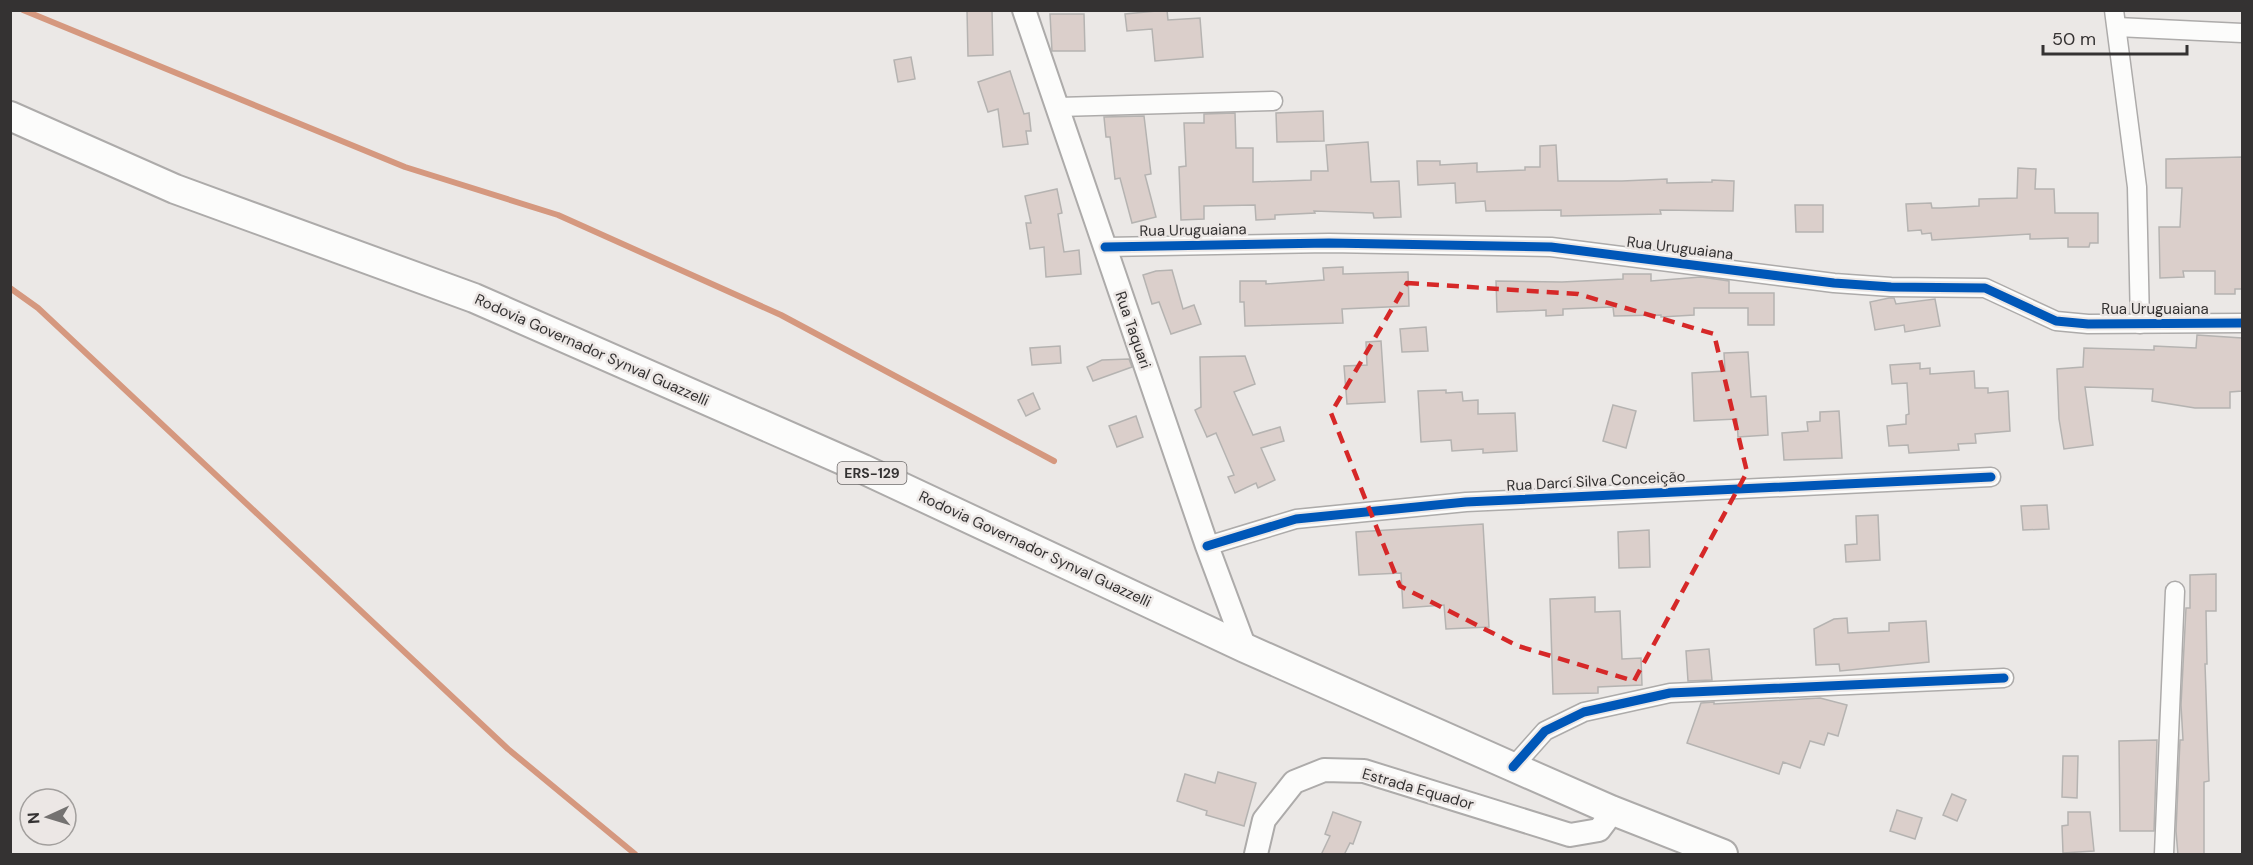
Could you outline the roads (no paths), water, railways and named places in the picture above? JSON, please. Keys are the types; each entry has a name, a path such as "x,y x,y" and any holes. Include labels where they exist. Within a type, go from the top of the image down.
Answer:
{"main road":[{"name":"Rodovia Governador Synval Guazzelli","path":"10,116 175,189 485,303 863,469 1245,648 1611,810 1723,855"}],"street":[{"name":"Rua Taquari","path":"1024,10 1207,546 1245,648"},
{"path":"2140,324 2137,187 2116,19 2242,33"},
{"path":"1059,107 1274,101"},
{"name":"Rua Uruguaiana","path":"1105,247 1329,243 1551,247 1834,283 1891,287 1985,288 2056,321 2088,324 2242,323"},
{"name":"Rua Darcí Silva Conceição","path":"1207,546 1296,519 1467,502 1992,477"},
{"path":"2164,855 2175,591"},
{"path":"1513,767 1545,731 1584,712 1670,693 2004,678"},
{"name":"Estrada Equador","path":"1256,855 1264,820 1294,782 1324,770 1364,771 1570,835 1599,830 1611,810"}],"waterway":[{"path":"23,10 405,167 558,215 781,315 1054,461"},
{"path":"10,288 38,308 508,749 635,854"}]}
